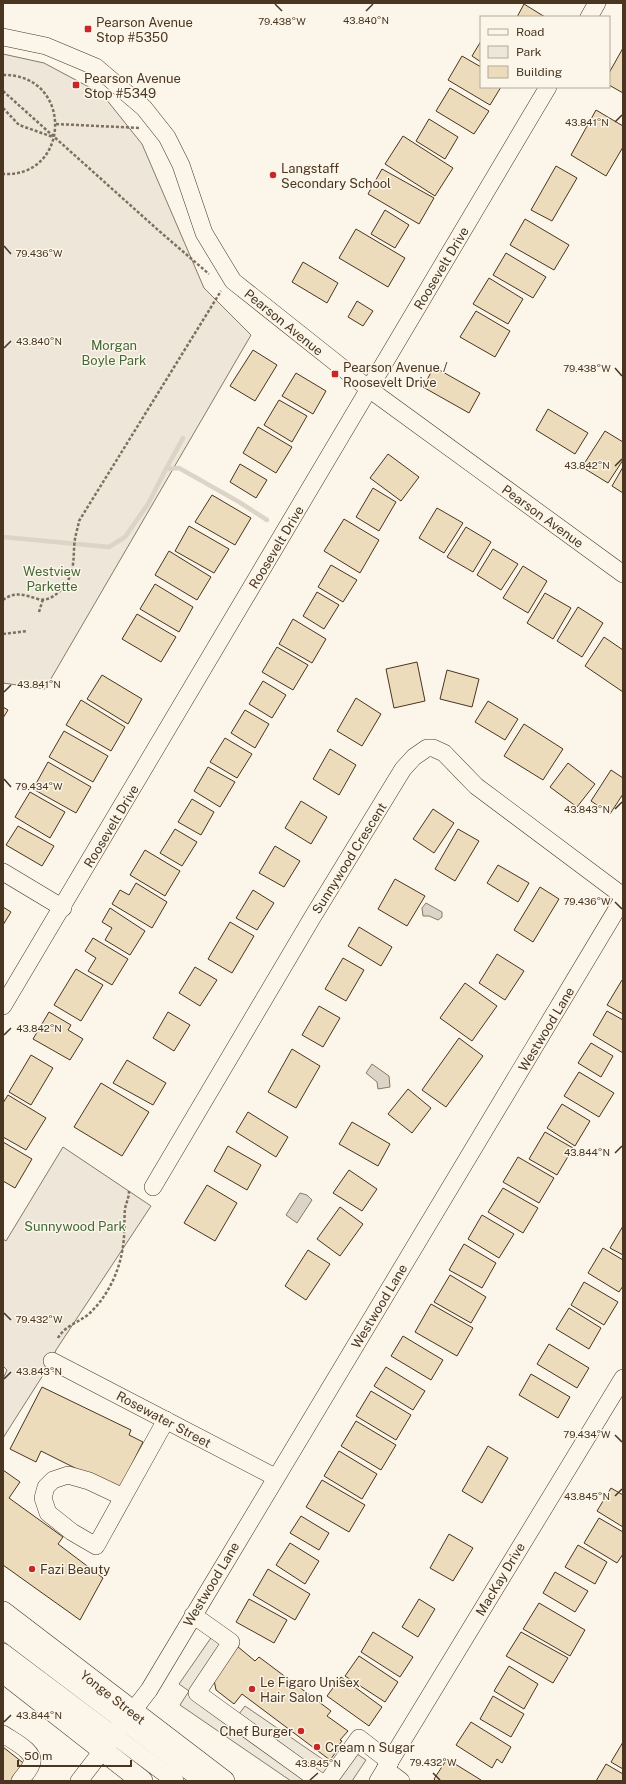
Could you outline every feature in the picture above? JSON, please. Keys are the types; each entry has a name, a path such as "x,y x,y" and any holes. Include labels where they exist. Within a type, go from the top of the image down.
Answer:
{"main road":[{"name":"Yonge Street","path":"3,1612 129,1717 224,1781"},
{"path":"3,1672 109,1743 142,1781"}],"street":[{"path":"590,16 597,3"},
{"name":"Pearson Avenue","path":"3,37 46,46 96,67 144,108 167,137 181,165 204,233 233,281 369,389 623,574"},
{"name":"Roosevelt Drive","path":"3,1006 63,908 547,88"},
{"name":"Sunnywood Crescent","path":"153,1187 312,918 403,769 414,756 427,748 434,748 444,753 476,786 623,896"},
{"path":"3,872 63,908"},
{"name":"Westwood Lane","path":"79,1781 149,1690 192,1615 623,899"},
{"name":"Rosewater Street","path":"52,1361 275,1477"},
{"name":"MacKay Drive","path":"384,1771 623,1378"},
{"path":"123,1497 88,1480 68,1475 53,1480 46,1487 43,1498 48,1513 72,1532 96,1546 166,1420"},
{"path":"192,1615 231,1642 197,1693 319,1781"},
{"path":"3,1630 129,1717 202,1781"},
{"path":"3,1652 109,1743 175,1781"},
{"path":"3,1734 29,1752 33,1758 32,1764 20,1781"},
{"path":"328,1781 359,1738 384,1771 401,1781"}],"path":[{"path":"3,75 24,78 43,91 50,100 56,124 55,138 44,158 34,167 21,172 3,174"},
{"path":"3,91 210,275"},
{"path":"3,108 19,125 55,138"},
{"path":"56,124 144,128"},
{"path":"3,600 10,595 22,594 43,599 52,598 62,588 70,576 73,563 75,538 79,521 222,289"},
{"path":"39,612 43,599"},
{"path":"3,634 27,631"},
{"path":"58,1338 62,1331 82,1320 91,1312 113,1282 123,1248 125,1209 129,1199 129,1191"}],"green space":[{"name":"Morgan Boyle Park","path":"3,54 44,63 102,94 142,144 204,288 251,335 45,689 3,683"},
{"name":"Sunnywood Park","path":"63,1147 151,1206 56,1350 52,1361 3,1438 3,1379 7,1370 3,1366 3,1239 6,1241"}],"shaded area":[{"path":"426,903 442,912 442,917 438,920 429,916 423,916 422,908"},
{"path":"372,1064 389,1076 390,1087 378,1089 377,1082 366,1073"},
{"path":"300,1193 307,1195 312,1200 297,1223 286,1215"},
{"path":"215,1632 233,1644 202,1689 239,1714 245,1706 334,1767 348,1748 366,1760 352,1781 291,1781 180,1705 189,1691 179,1684"}],"building":[{"path":"524,4 543,16 518,16"},
{"path":"480,43 480,61 472,56"},
{"path":"623,48 623,93 610,86 610,71"},
{"path":"462,56 480,66 480,88 500,88 490,105 448,80"},
{"path":"450,88 489,111 474,134 436,111"},
{"path":"596,110 623,126 623,147 606,176 571,155"},
{"path":"429,119 458,137 445,159 416,141"},
{"path":"403,136 453,168 435,196 385,164"},
{"path":"556,166 577,178 552,221 531,210"},
{"path":"382,169 434,198 419,224 368,194"},
{"path":"385,210 409,225 395,248 371,234"},
{"path":"525,219 569,245 554,270 510,245"},
{"path":"356,229 405,258 388,287 339,258"},
{"path":"506,253 546,277 533,298 493,275"},
{"path":"303,262 338,283 327,303 292,282"},
{"path":"489,278 523,299 508,324 473,304"},
{"path":"357,301 373,311 363,326 348,317"},
{"path":"476,311 510,331 495,357 460,337"},
{"path":"253,350 277,365 255,401 230,386"},
{"path":"434,367 480,393 469,413 423,387"},
{"path":"296,373 326,391 313,414 282,396"},
{"path":"279,400 307,416 292,442 264,425"},
{"path":"548,409 588,433 575,454 536,430"},
{"path":"258,427 292,447 276,473 243,453"},
{"path":"605,431 623,442 623,460 608,483 582,467"},
{"path":"388,454 419,477 401,501 370,478"},
{"path":"240,464 267,480 256,498 230,482"},
{"path":"623,467 623,493 612,486"},
{"path":"373,488 396,502 379,531 356,517"},
{"path":"212,495 251,518 235,545 195,522"},
{"path":"437,508 463,523 444,553 419,538"},
{"path":"344,519 379,540 360,573 324,551"},
{"path":"189,526 229,549 214,573 175,551"},
{"path":"466,527 491,542 473,572 447,557"},
{"path":"493,549 518,564 501,590 477,575"},
{"path":"169,551 211,577 197,600 155,575"},
{"path":"331,565 357,580 343,602 318,587"},
{"path":"523,566 547,581 528,613 503,598"},
{"path":"155,584 193,607 179,632 140,609"},
{"path":"317,592 339,605 324,629 303,616"},
{"path":"545,593 571,608 553,639 527,623"},
{"path":"578,607 603,623 582,657 557,641"},
{"path":"137,614 176,637 161,662 122,639"},
{"path":"293,619 326,639 312,663 279,644"},
{"path":"604,637 623,650 623,692 585,666"},
{"path":"277,647 308,665 293,690 262,672"},
{"path":"417,662 425,701 394,708 386,669"},
{"path":"447,670 479,679 472,707 440,699"},
{"path":"102,675 142,699 128,724 87,699"},
{"path":"263,681 286,695 272,718 249,704"},
{"path":"356,698 381,714 362,746 337,731"},
{"path":"81,700 125,727 111,751 66,725"},
{"path":"488,701 518,719 505,740 475,722"},
{"path":"3,707 8,710 3,718"},
{"path":"245,710 269,724 255,748 231,733"},
{"path":"524,724 563,749 543,780 504,756"},
{"path":"64,731 108,756 93,782 49,757"},
{"path":"225,738 252,754 237,778 210,762"},
{"path":"330,749 356,765 339,795 313,779"},
{"path":"48,762 91,787 76,813 33,789"},
{"path":"568,763 595,784 577,807 550,787"},
{"path":"208,767 235,782 220,807 194,791"},
{"path":"611,770 623,778 623,794 610,814 591,801"},
{"path":"30,792 65,812 50,838 15,817"},
{"path":"192,799 214,812 201,835 178,822"},
{"path":"301,801 327,817 311,844 285,828"},
{"path":"433,809 454,823 434,853 413,839"},
{"path":"18,826 54,846 42,866 6,845"},
{"path":"175,829 197,842 182,866 160,853"},
{"path":"458,829 479,841 455,881 435,869"},
{"path":"275,846 300,861 284,887 259,873"},
{"path":"145,850 180,871 165,896 130,875"},
{"path":"498,865 529,883 518,902 487,883"},
{"path":"395,879 425,896 407,926 378,909"},
{"path":"136,883 167,902 152,928 112,904 120,890 129,895"},
{"path":"540,887 559,899 533,942 514,930"},
{"path":"253,890 274,903 257,930 236,918"},
{"path":"3,907 11,912 3,925"},
{"path":"110,908 145,931 130,955 105,940 112,928 102,922"},
{"path":"230,922 254,936 232,973 208,959"},
{"path":"359,927 392,947 381,966 348,946"},
{"path":"93,938 128,959 112,985 88,971 96,958 85,951"},
{"path":"497,954 524,971 505,1000 479,983"},
{"path":"343,958 364,970 346,1001 325,989"},
{"path":"195,967 217,980 200,1006 179,993"},
{"path":"76,969 103,985 81,1021 54,1005"},
{"path":"623,980 623,1014 607,1005"},
{"path":"465,983 497,1006 472,1041 440,1018"},
{"path":"319,1006 340,1018 323,1047 302,1035"},
{"path":"607,1011 623,1020 623,1053 593,1035"},
{"path":"49,1012 71,1025 68,1030 83,1039 70,1060 33,1039"},
{"path":"168,1012 190,1025 174,1051 153,1038"},
{"path":"459,1038 483,1056 446,1107 422,1090"},
{"path":"591,1043 613,1056 601,1077 578,1063"},
{"path":"292,1049 320,1066 296,1108 268,1092"},
{"path":"31,1055 53,1068 31,1105 9,1092"},
{"path":"127,1060 166,1083 153,1105 113,1083"},
{"path":"579,1072 614,1093 599,1117 564,1096"},
{"path":"101,1083 149,1112 122,1156 74,1127"},
{"path":"408,1089 431,1108 412,1133 388,1114"},
{"path":"8,1095 46,1118 26,1150 3,1137 3,1103"},
{"path":"562,1104 590,1121 575,1146 547,1128"},
{"path":"248,1112 288,1137 276,1157 236,1132"},
{"path":"352,1122 390,1144 378,1166 339,1144"},
{"path":"545,1132 573,1148 557,1175 529,1159"},
{"path":"3,1142 32,1159 15,1188 3,1181"},
{"path":"228,1146 261,1165 247,1190 214,1171"},
{"path":"518,1157 554,1178 539,1203 503,1182"},
{"path":"349,1170 377,1189 362,1211 333,1193"},
{"path":"207,1185 237,1203 215,1241 184,1223"},
{"path":"503,1188 538,1208 523,1233 488,1212"},
{"path":"340,1207 363,1224 340,1256 317,1239"},
{"path":"482,1215 514,1234 499,1258 468,1239"},
{"path":"623,1226 623,1255 610,1248"},
{"path":"464,1244 496,1263 482,1288 449,1270"},
{"path":"603,1248 623,1260 623,1286 619,1292 588,1273"},
{"path":"308,1250 330,1264 306,1300 285,1286"},
{"path":"450,1275 486,1297 471,1323 434,1302"},
{"path":"584,1282 618,1302 604,1325 571,1305"},
{"path":"431,1304 473,1328 457,1356 415,1332"},
{"path":"569,1308 601,1328 589,1349 556,1329"},
{"path":"403,1336 443,1360 431,1380 391,1356"},
{"path":"549,1344 589,1368 577,1388 537,1364"},
{"path":"386,1367 425,1391 413,1410 374,1386"},
{"path":"531,1374 570,1397 558,1418 519,1395"},
{"path":"42,1387 131,1430 129,1435 143,1442 119,1490 41,1451 36,1462 10,1449"},
{"path":"371,1391 411,1415 396,1440 356,1416"},
{"path":"356,1421 396,1445 381,1470 341,1446"},
{"path":"488,1446 508,1458 482,1503 462,1491"},
{"path":"339,1451 377,1474 362,1499 324,1476"},
{"path":"3,1470 20,1482 9,1498 63,1537 58,1544 103,1578 80,1620 3,1565"},
{"path":"322,1480 365,1505 349,1532 306,1507"},
{"path":"611,1488 623,1495 623,1527 597,1511"},
{"path":"301,1516 329,1533 319,1550 290,1533"},
{"path":"599,1518 623,1532 623,1554 617,1563 584,1543"},
{"path":"449,1534 473,1548 453,1581 430,1568"},
{"path":"290,1543 319,1561 305,1584 276,1565"},
{"path":"578,1545 607,1562 595,1584 565,1567"},
{"path":"268,1569 310,1594 295,1620 253,1595"},
{"path":"555,1572 588,1591 575,1612 543,1593"},
{"path":"249,1599 287,1620 274,1643 236,1622"},
{"path":"419,1599 435,1609 418,1637 402,1627"},
{"path":"539,1603 585,1630 570,1656 523,1629"},
{"path":"373,1632 413,1657 400,1677 361,1652"},
{"path":"521,1632 568,1658 553,1683 506,1656"},
{"path":"237,1646 255,1661 259,1657 331,1711 327,1716 348,1731 340,1740 342,1741 337,1747 339,1748 330,1760 242,1694 234,1704 216,1690 214,1680"},
{"path":"359,1656 398,1682 385,1702 345,1676"},
{"path":"509,1666 538,1684 524,1709 494,1691"},
{"path":"341,1677 382,1707 369,1726 327,1696"},
{"path":"493,1696 524,1714 511,1737 480,1719"},
{"path":"471,1722 511,1747 502,1763 497,1759 492,1768 456,1745"},
{"path":"623,1742 623,1769 611,1762"},
{"path":"3,1747 36,1773 14,1781 3,1781"},
{"path":"447,1759 481,1780 436,1781 434,1779"},
{"path":"606,1764 623,1774 623,1781 596,1781"}],"waterway":[{"path":"166,469 183,438"},
{"path":"3,537 109,547 125,537 148,504 166,469 179,468 239,502 267,520"}],"place":[{"name":"Pearson Avenue Stop #5350","path":"88,29"},
{"name":"Pearson Avenue Stop #5349","path":"76,85"},
{"name":"Langstaff Secondary School","path":"273,175"},
{"name":"Pearson Avenue / Roosevelt Drive","path":"335,374"},
{"name":"Fazi Beauty","path":"32,1569"},
{"name":"Le Figaro Unisex Hair Salon","path":"252,1689"},
{"name":"Chef Burger","path":"301,1731"},
{"name":"Cream n Sugar","path":"317,1747"}],"park label":[{"name":"Westview Parkette","path":"52,578"}]}
